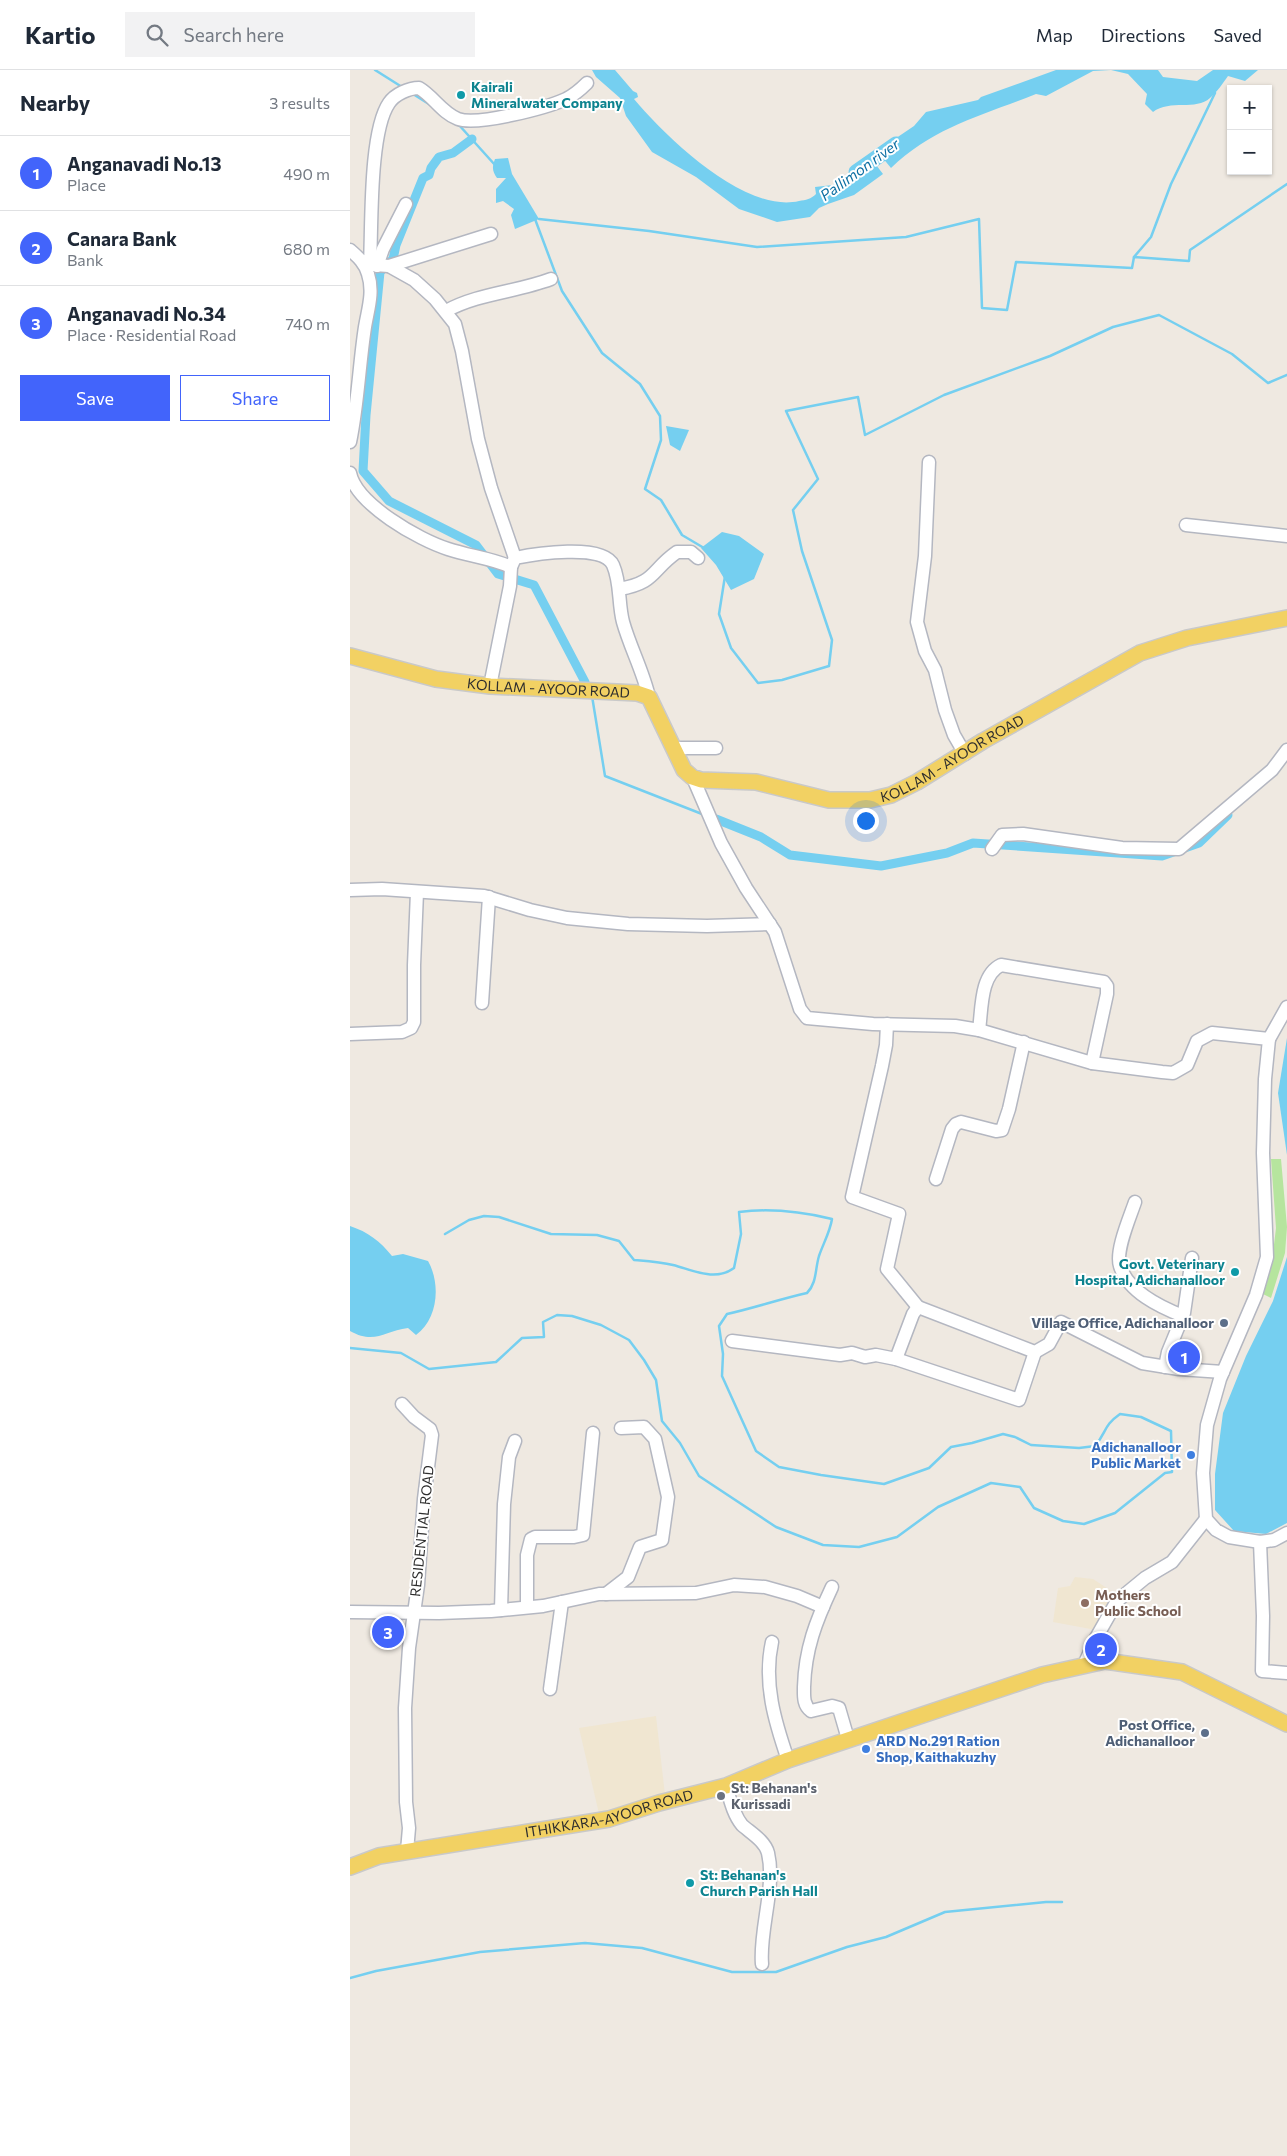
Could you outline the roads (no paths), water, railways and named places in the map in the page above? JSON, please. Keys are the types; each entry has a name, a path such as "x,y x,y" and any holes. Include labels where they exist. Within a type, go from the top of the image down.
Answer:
{"main road":[{"name":"KOLLAM - AYOOR ROAD","path":"350,656 436,680 490,686 637,693 648,697 684,770 693,778 756,782 829,800 870,800 892,795 965,754 983,741 1140,653 1188,638 1287,618"},
{"name":"ITHIKKARA-AYOOR ROAD","path":"350,1867 379,1856 609,1819 659,1803 726,1786 788,1760 1042,1675 1105,1661 1182,1672 1287,1724"}],"street":[{"path":"378,265 372,191 379,133 385,109 398,94 414,88 422,89 457,119 469,122 539,109 566,99 587,84"},
{"path":"350,442 356,413 365,327 370,304 370,283 383,249 406,204"},
{"path":"378,265 491,234"},
{"path":"350,250 378,265 414,280 446,310 455,324 478,439 513,563 490,686"},
{"path":"446,310 465,302 532,286 551,278"},
{"path":"929,462 925,556 917,622 925,652 935,670 944,710 954,735 965,754"},
{"path":"350,472 353,486 360,494 375,507 431,543 488,560 513,563 546,552 587,553 610,560 619,590 622,619 646,684 648,697"},
{"path":"1186,525 1239,529 1287,536"},
{"path":"619,590 646,582 678,552 691,552 698,558"},
{"path":"674,748 716,748"},
{"path":"992,849 1002,835 1023,834 1122,848 1179,849 1272,770 1287,750"},
{"path":"693,778 721,843 746,888 775,932 803,1015 807,1018 820,1021 955,1026 979,1030 1024,1042 1092,1063 1134,1070 1173,1073 1187,1065 1197,1041 1212,1033 1269,1039"},
{"path":"350,890 382,889 489,897 530,910 567,918 608,922 707,926 770,924"},
{"path":"350,1034 402,1032 410,1028 414,1022 417,892"},
{"path":"482,1003 489,897"},
{"path":"979,1030 987,977 994,968 1001,965 1104,982 1107,986 1107,994 1092,1063"},
{"path":"1287,1007 1269,1039 1265,1079 1263,1153 1268,1257 1256,1294 1223,1372 1207,1425 1203,1473 1206,1519 1216,1530 1228,1536 1260,1542 1274,1540 1287,1533"},
{"path":"887,1024 882,1066 852,1197 900,1214 887,1269 918,1306 1035,1352"},
{"path":"936,1179 952,1129 956,1124 961,1122 996,1131 1002,1130 1009,1110 1024,1042"},
{"path":"1135,1202 1120,1248 1120,1266 1126,1278 1138,1291 1162,1308 1183,1316"},
{"path":"1165,1367 1168,1352 1183,1316 1192,1258"},
{"path":"896,1359 913,1314 918,1306"},
{"path":"732,1341 840,1355 852,1353 865,1357 876,1355 896,1359 1019,1400 1035,1352 1049,1344 1061,1322 1142,1363 1223,1372"},
{"name":"RESIDENTIAL ROAD","path":"402,1404 414,1417 430,1429 432,1435 424,1499 418,1585 413,1613 405,1708 406,1802 410,1828 407,1852"},
{"path":"606,1594 628,1577 640,1547 662,1540 668,1497 654,1439 644,1427 621,1428"},
{"path":"528,1607 527,1555 531,1539 535,1537 574,1537 582,1535 593,1432"},
{"path":"501,1610 505,1494 509,1457 515,1442"},
{"path":"1084,1665 1096,1638 1117,1601 1145,1578 1172,1562 1206,1519"},
{"path":"1260,1542 1263,1616 1262,1671 1287,1673"},
{"path":"350,1612 413,1613 501,1610 606,1594 696,1592 734,1585 765,1588 797,1596 823,1607"},
{"path":"832,1587 808,1648 805,1667 805,1704 811,1711 832,1706 839,1708 848,1740"},
{"path":"550,1689 562,1602"},
{"path":"772,1642 769,1656 769,1682 779,1735 788,1760"},
{"path":"726,1786 732,1806 741,1823 761,1841 768,1854 768,1909 762,1943 762,1964"}],"water":[{"path":"592,70 615,70 633,91 637,93 638,97 634,99 648,115 686,151 708,169 755,196 778,202 808,199 816,194 815,187 833,185 870,157 883,174 854,195 819,208 810,217 777,222 739,209 696,177 652,152 626,116 620,98 596,77"},
{"path":"1056,70 1111,70 1093,71 1046,96 1036,94 941,132 907,154 891,168 877,151 914,126 926,112 978,100 981,97"},
{"path":"1111,70 1158,70 1163,77 1197,81 1213,70 1258,70 1245,81 1228,76 1215,93 1204,102 1167,106 1153,112 1145,104 1147,94 1128,74"},
{"path":"508,158 512,174 539,219 515,229 511,215 514,209 503,201 496,203 496,189 506,178 497,178 493,171 493,164 495,159"},
{"path":"666,426 689,430 680,451 670,445"},
{"path":"722,532 739,536 764,554 754,579 731,590 716,565 701,548"},
{"path":"1287,1038 1287,1155 1278,1093"},
{"path":"350,1226 373,1238 392,1256 403,1254 428,1261 435,1280 435,1301 429,1320 416,1335 408,1328 373,1337 366,1337 350,1331"},
{"path":"1287,1257 1287,1523 1266,1534 1234,1531 1215,1510 1215,1474 1223,1413 1246,1356 1273,1301"}],"waterway":[{"path":"375,70 402,87"},
{"path":"1134,257 1151,237 1171,184 1215,93"},
{"path":"413,94 432,106"},
{"path":"459,125 495,165"},
{"path":"472,139 453,153 439,157 431,168 429,175 423,178 396,245 393,259 380,272 366,415 363,471 389,501 476,545 498,574 534,585 585,682"},
{"name":"Pallimon river","path":"856,172 896,144"},
{"path":"539,219 649,231 757,247 906,237 979,219 982,308 1007,310 1016,262 1132,268 1134,257 1189,261 1190,250 1287,184"},
{"path":"535,219 562,291 602,353 640,384 660,416 661,440 645,489 661,500 682,535 704,548"},
{"path":"725,576 719,614 731,648 758,683 782,680 829,666 832,640 802,551 793,510 818,479 786,411 858,397 865,435 944,395 1050,356 1113,327 1159,315 1232,354 1268,383 1287,375"},
{"path":"592,696 605,776 702,814"},
{"path":"716,819 761,837 790,855 881,866 947,853 973,843 1162,856 1199,843 1228,815"},
{"path":"350,1348 401,1353 429,1369 496,1362 522,1338 544,1337 543,1322 557,1315 572,1316 601,1325 629,1340 644,1360 656,1380 662,1421 680,1443 699,1476 776,1527 823,1545 859,1547 897,1537 938,1507 991,1483 1020,1487 1034,1508 1063,1521 1084,1524 1115,1513 1165,1473 1172,1472 1171,1431 1141,1417 1120,1414 1108,1426 1095,1446 1079,1448 1031,1445 1015,1437 1003,1434 951,1447 929,1468 884,1484 779,1467 756,1451 722,1376 723,1354 719,1326 727,1314 807,1293 814,1280 819,1256 832,1219 786,1211 739,1212 741,1234 734,1268 727,1272 712,1275 668,1264 634,1260 619,1241 597,1235 551,1234 499,1217 484,1216 469,1220 445,1234"},
{"path":"350,1978 376,1971 480,1952 585,1943 642,1948 732,1972 776,1972 847,1947 886,1937 945,1912 1062,1902"}],"place":[{"name":"Kairali Mineralwater Company","path":"461,95"},
{"name":"Govt. Veterinary Hospital, Adichanalloor","path":"1235,1272"},
{"name":"Village Office, Adichanalloor","path":"1224,1323"},
{"name":"Anganavadi No.13","path":"1184,1357"},
{"name":"Adichanalloor Public Market","path":"1191,1455"},
{"name":"Mothers Public School","path":"1085,1603"},
{"name":"Anganavadi No.34","path":"388,1632"},
{"name":"Canara Bank","path":"1101,1649"},
{"name":"Post Office, Adichanalloor","path":"1205,1733"},
{"name":"ARD No.291 Ration Shop, Kaithakuzhy","path":"866,1749"},
{"name":"St: Behanan's Kurissadi","path":"721,1796"},
{"name":"St: Behanan's Church Parish Hall","path":"690,1883"}]}
